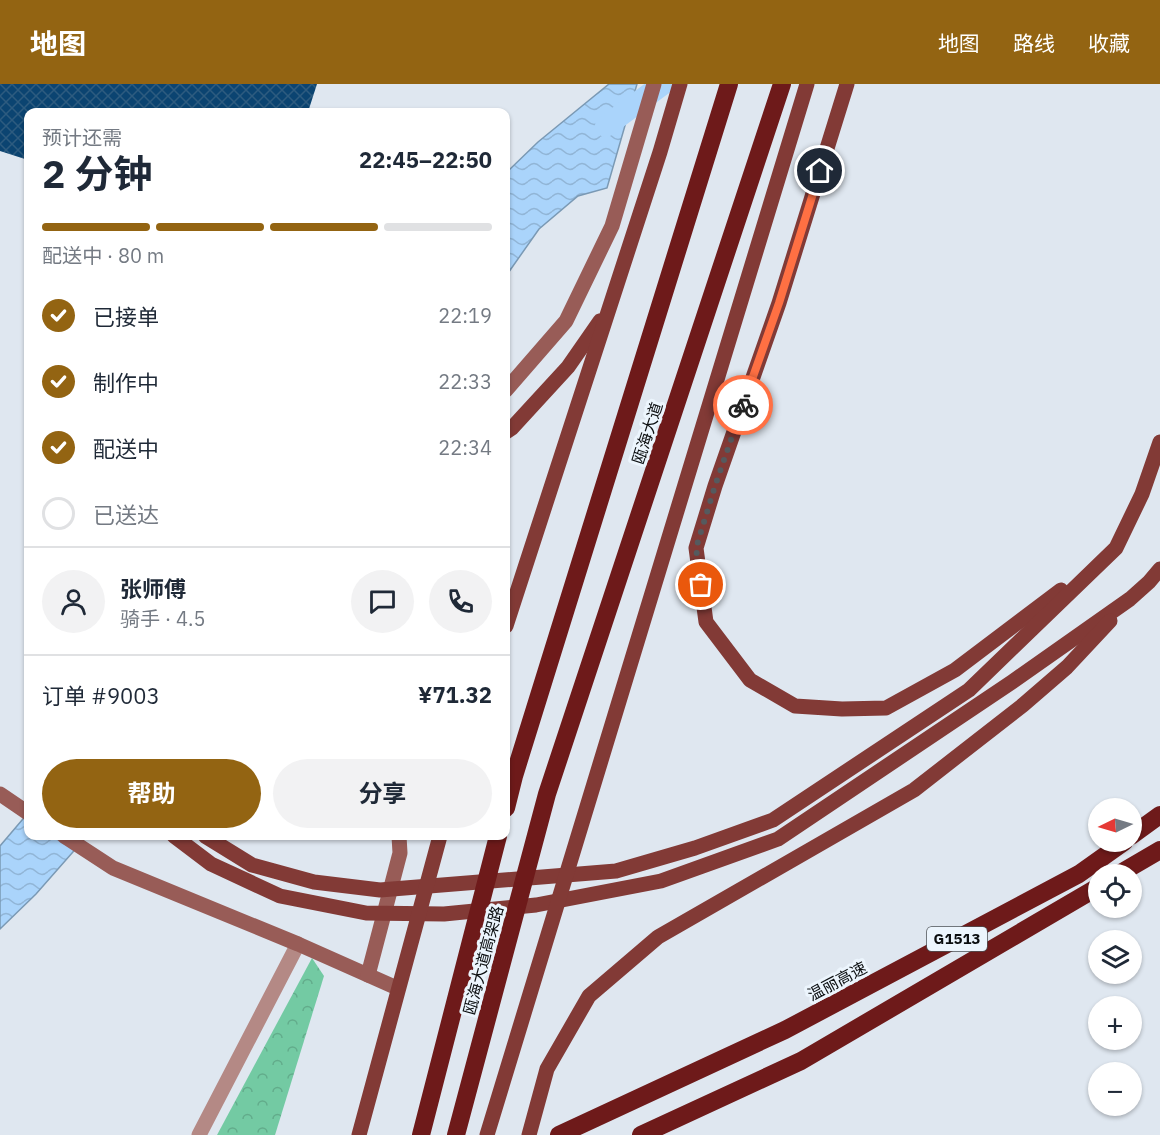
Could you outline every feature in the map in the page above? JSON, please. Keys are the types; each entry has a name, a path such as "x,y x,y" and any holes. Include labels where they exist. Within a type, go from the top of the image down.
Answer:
{"highway":[{"name":"瓯海大道","path":"510,792 729,84"},
{"name":"瓯海大道","path":"547,794 782,84"},
{"name":"瓯海大道高架路","path":"456,1135 547,794"},
{"path":"1142,828 1160,815"},
{"name":"瓯海大道高架路","path":"421,1135 497,840"},
{"path":"1136,864 1160,850"},
{"name":"温丽高速","path":"558,1135 785,1030 1079,874 1110,852"},
{"name":"G1513","path":"641,1135 801,1061 1088,893"},
{"path":"462,1135 483,1038"}],"main road":[{"path":"510,614 680,84"},
{"path":"487,1135 807,84"},
{"path":"847,84 779,303 715,486 696,548 706,622 750,680 795,706 842,710 886,708 955,670 1116,548"},
{"path":"510,429 568,367 609,309"},
{"path":"211,840 252,865 314,882 380,890 616,871 695,848 773,820 969,690 1116,548 1142,494 1160,441"},
{"path":"529,1135 547,1069 589,996 658,937 914,790 1023,705 1067,667 1160,569"},
{"path":"179,840 211,864 280,896 366,913 444,914 536,905 661,881 778,839 1012,682 1130,599"},
{"path":"429,869 433,840"},
{"path":"359,1135 439,840"}],"street":[{"path":"510,385 566,321 612,226 654,84"},
{"path":"0,794 24,810"},
{"path":"70,840 113,868 298,944 397,988"},
{"path":"368,975 400,853 399,840"},
{"path":"200,1135 298,944"}],"green space":[{"path":"312,958 324,976 275,1135 217,1135"}],"water":[{"path":"609,84 637,84 607,188 578,196 539,229 510,270 510,169 538,142"},
{"path":"24,818 24,840 83,840 36,894 0,929 0,846"}],"building":[{"path":"0,84 317,84 309,108 24,108 24,159 0,151"}],"waterway":[{"path":"606,126 663,84"}],"way so far":[{"path":"701,585 696,548 743,405"}],"route":[{"path":"743,405 779,303 820,171"}]}
